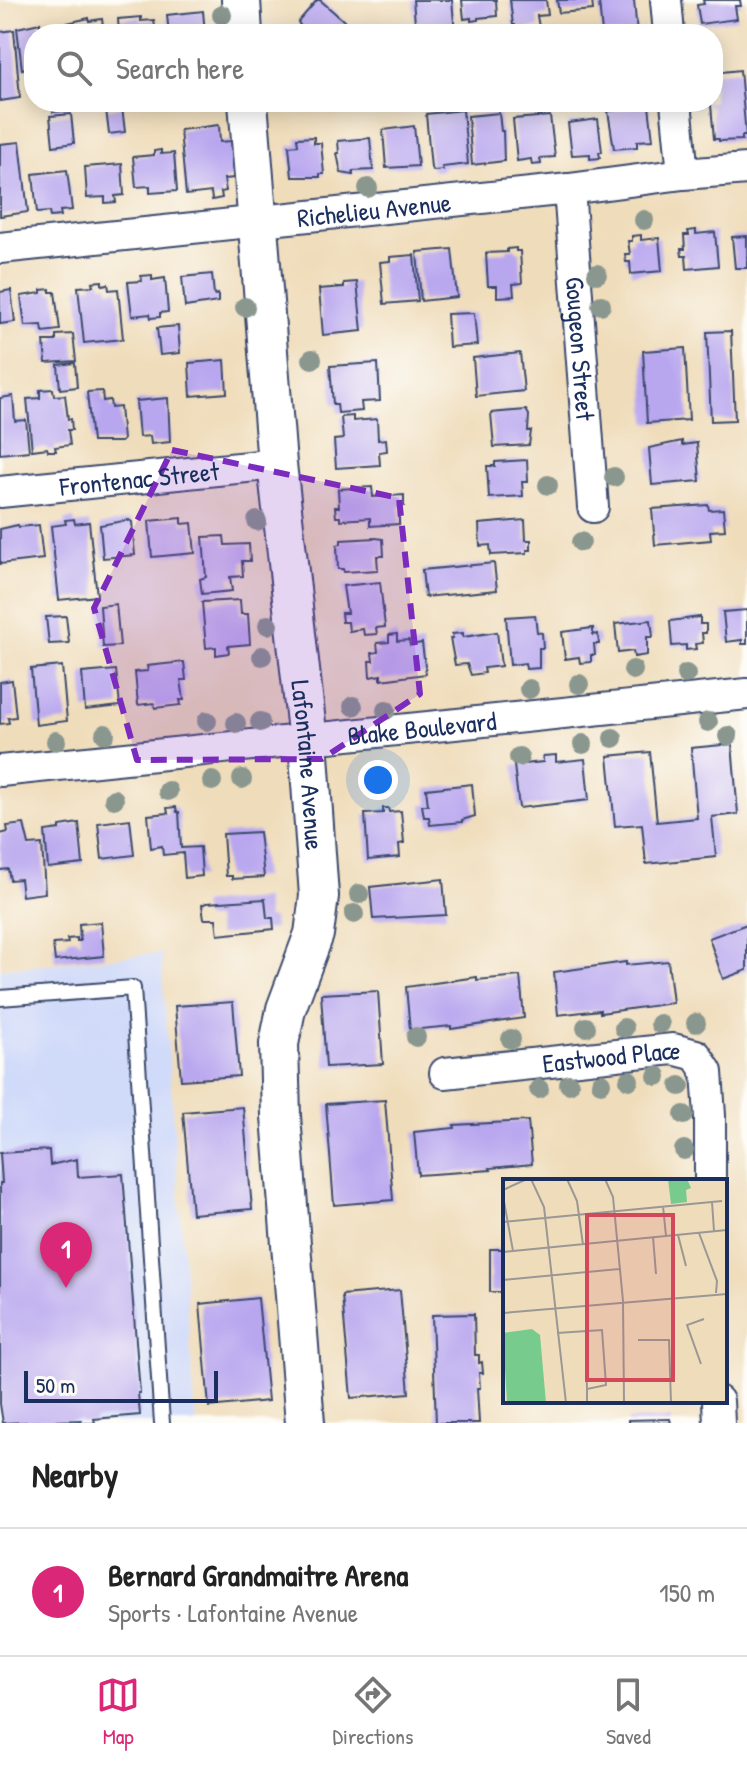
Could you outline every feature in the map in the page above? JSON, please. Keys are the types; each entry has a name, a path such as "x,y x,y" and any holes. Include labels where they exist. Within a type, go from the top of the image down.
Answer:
{"street":[{"path":"241,0 242,24"},
{"path":"666,0 668,24"},
{"name":"Lafontaine Avenue","path":"249,112 277,464 308,741 319,896 314,934 286,1009 279,1044 281,1116 305,1423"},
{"path":"677,112 683,174"},
{"name":"Richelieu Avenue","path":"0,248 747,169"},
{"name":"Gougeon Street","path":"569,189 593,507"},
{"name":"Frontenac Street","path":"0,492 277,464"},
{"name":"Blake Boulevard","path":"0,771 747,694"},
{"name":"Eastwood Place","path":"445,1073 673,1049 696,1055 707,1072 710,1179"},
{"path":"718,1403 719,1423"}],"lane":[{"path":"0,998 133,988 162,1423"}],"highlighted area":[{"path":"172,450 399,498 420,694 322,759 137,760 94,608"}],"shaded area":[{"path":"161,953 196,1423 0,1423 0,969"}],"building":[{"path":"320,0 348,24 299,24"},
{"path":"413,0 452,0 454,24 415,24"},
{"path":"462,0 496,0 497,16 471,21 471,18 464,19"},
{"path":"510,0 546,0 548,15 537,16 538,24 513,24"},
{"path":"557,0 592,0 593,10 559,13"},
{"path":"634,0 636,24 601,24 599,2"},
{"path":"703,0 740,0 741,6 735,6 737,19 700,24 697,5 704,4"},
{"path":"203,11 204,24 168,24 167,15"},
{"path":"141,17 141,21 154,20 155,24 118,24 118,19"},
{"path":"89,18 89,21 102,19 103,24 67,24"},
{"path":"24,26 22,69 17,28"},
{"path":"14,30 20,98 0,101 0,32"},
{"path":"740,70 746,136 742,136 742,140 714,139 712,112 723,112 723,72"},
{"path":"106,112 123,112 125,132 109,134"},
{"path":"463,112 468,164 434,171 431,168 426,114"},
{"path":"608,112 650,112 653,140 637,141 637,147 614,149"},
{"path":"499,113 504,161 472,165 468,116"},
{"path":"71,114 74,143 53,146 50,116"},
{"path":"550,116 555,157 540,158 541,164 532,165 531,159 517,161 513,119"},
{"path":"598,119 600,158 590,159 590,154 572,155 568,123"},
{"path":"219,125 220,142 231,141 235,178 224,179 226,191 221,192 222,198 212,200 211,192 186,195 180,130"},
{"path":"414,126 418,166 386,168 383,130"},
{"path":"314,137 314,143 321,143 324,174 320,177 292,177 289,146 298,145 297,138"},
{"path":"370,138 373,170 353,171 353,175 341,173 338,141"},
{"path":"20,142 28,212 0,216 0,144"},
{"path":"161,150 161,154 174,153 177,191 150,193 150,186 136,187 133,157 154,155 154,151"},
{"path":"122,164 124,195 115,196 116,202 105,203 105,197 87,198 85,167"},
{"path":"67,170 72,210 60,211 61,216 50,217 49,212 37,213 33,174"},
{"path":"696,230 696,234 715,232 718,266 687,269 686,256 682,256 681,249 685,249 684,235"},
{"path":"641,235 641,240 659,238 662,271 631,274 630,262 626,262 625,254 630,254 628,241 632,241 632,236"},
{"path":"747,236 747,268 735,268 732,237"},
{"path":"452,249 457,297 421,301 417,252"},
{"path":"507,249 520,251 522,283 513,284 514,296 497,297 497,286 488,286 486,253 507,252"},
{"path":"414,255 418,301 384,304 380,262 390,261 390,257"},
{"path":"212,274 214,295 218,294 218,302 185,307 182,277"},
{"path":"152,275 152,280 165,278 168,312 151,318 150,314 132,316 128,282 142,281 141,276"},
{"path":"102,281 102,285 108,284 109,290 118,289 123,339 84,343 78,287 93,286 92,282"},
{"path":"357,282 362,331 323,335 319,289 344,287 344,283"},
{"path":"50,289 50,292 55,292 60,330 43,332 42,325 25,326 21,296"},
{"path":"11,290 15,322 0,324 0,292"},
{"path":"474,313 477,345 449,347 447,314"},
{"path":"178,326 180,353 160,355 157,328"},
{"path":"731,331 735,420 711,421 707,332"},
{"path":"73,334 76,361 46,363 44,341 56,341 56,335"},
{"path":"685,348 689,420 647,423 643,351"},
{"path":"520,353 524,391 476,396 473,358"},
{"path":"225,360 227,393 191,396 189,363"},
{"path":"75,363 77,387 60,389 58,365"},
{"path":"378,363 380,401 361,402 362,411 338,413 337,404 333,404 330,366"},
{"path":"53,389 54,396 65,395 68,419 71,419 72,430 68,430 70,445 55,447 56,451 48,451 47,448 32,450 27,399 40,398 40,390"},
{"path":"102,391 103,401 110,400 111,408 120,407 121,442 92,442 87,392"},
{"path":"13,396 15,421 26,420 29,451 0,454 0,398"},
{"path":"168,398 170,442 151,444 150,436 139,437 136,401"},
{"path":"526,410 529,415 528,431 531,431 529,445 494,447 491,413"},
{"path":"353,416 353,421 377,419 378,440 386,439 387,451 379,452 380,465 336,468 334,440 343,439 341,417"},
{"path":"682,441 682,445 697,443 700,481 652,485 649,448"},
{"path":"527,460 528,482 522,482 523,496 489,498 487,466 495,466 495,462"},
{"path":"372,487 373,497 404,495 404,506 399,506 399,524 370,526 370,518 340,520 336,517 338,489"},
{"path":"708,505 709,510 723,509 725,530 710,531 711,540 655,545 652,509"},
{"path":"182,518 182,524 192,523 195,553 152,557 149,521"},
{"path":"74,519 75,524 89,522 97,596 59,600 51,526 66,524 65,520"},
{"path":"525,520 526,540 531,540 531,550 527,553 491,555 490,545 480,546 479,524"},
{"path":"132,522 135,555 103,558 100,525"},
{"path":"39,525 43,559 0,564 0,529"},
{"path":"224,536 225,545 249,544 250,561 242,561 243,576 230,577 232,591 202,594 200,579 206,577 203,537"},
{"path":"383,539 384,556 377,556 378,570 344,572 338,569 337,545 341,544 341,540"},
{"path":"494,563 497,590 425,597 422,570"},
{"path":"380,582 385,627 376,628 377,634 364,635 363,629 349,631 348,622 342,622 341,613 347,613 343,586"},
{"path":"240,600 241,614 248,614 250,644 228,646 229,653 216,655 216,647 206,648 202,602"},
{"path":"116,604 120,646 103,647 100,606"},
{"path":"747,610 747,644 742,644 742,640 726,642 723,612"},
{"path":"535,615 537,632 542,633 539,668 526,669 525,663 510,665 506,617"},
{"path":"66,616 69,643 49,644 46,617"},
{"path":"700,617 700,624 706,624 706,633 702,633 703,643 695,644 696,649 686,650 686,645 672,646 670,621"},
{"path":"651,620 653,637 647,637 647,655 634,657 633,651 618,653 615,624"},
{"path":"593,628 593,635 598,634 599,644 594,644 595,655 591,655 591,662 580,663 579,657 565,659 562,632"},
{"path":"497,632 501,666 484,668 485,673 471,675 467,664 455,665 452,634 463,633 463,637"},
{"path":"397,634 397,641 409,640 410,645 422,643 426,674 381,680 381,675 370,677 369,661 373,661 372,653 378,652 377,643 389,642 389,635"},
{"path":"184,662 186,680 181,680 184,700 180,700 181,705 155,708 154,703 138,705 135,672 148,671 147,666"},
{"path":"62,666 67,721 36,725 31,669"},
{"path":"116,670 120,706 85,710 82,673"},
{"path":"12,680 16,717 8,718 9,723 0,724 0,682"},
{"path":"732,744 738,814 712,817 716,857 646,864 642,824 615,826 608,756 650,752 657,822 697,818 691,748"},
{"path":"556,755 556,762 585,759 589,800 519,808 514,765 543,762 543,756"},
{"path":"472,784 475,816 462,822 430,825 429,817 424,817 422,805 428,805 426,789"},
{"path":"176,807 181,848 200,847 202,876 185,878 183,853 163,855 162,846 151,848 148,815 168,813 167,808"},
{"path":"383,808 388,808 389,812 401,811 404,843 399,844 400,857 368,860 365,814 383,813"},
{"path":"130,819 134,855 102,859 98,823"},
{"path":"79,823 83,864 48,868 45,831"},
{"path":"24,824 29,845 42,844 45,893 22,896 20,879 10,880 8,869 0,870 0,834 8,832 7,826"},
{"path":"259,832 264,877 232,879 232,876 226,876 223,834"},
{"path":"443,879 446,915 373,919 370,887"},
{"path":"265,899 267,918 273,918 274,929 218,935 216,919 204,919 202,905 206,903"},
{"path":"101,922 104,956 55,961 53,944 68,943 67,939 77,938 80,941 79,924"},
{"path":"747,924 747,970 723,979 709,938"},
{"path":"668,961 673,1003 558,1015 554,972 626,962 626,965"},
{"path":"520,976 524,1018 451,1029 451,1026 410,1030 406,987 477,977 477,980"},
{"path":"378,991 383,1064 326,1067 321,994"},
{"path":"233,1002 239,1076 181,1080 175,1006"},
{"path":"385,1100 393,1200 334,1205 326,1104"},
{"path":"243,1107 252,1209 192,1214 183,1112"},
{"path":"528,1121 532,1164 418,1175 414,1132 455,1128 454,1125"},
{"path":"49,1150 50,1165 77,1159 78,1177 123,1174 140,1415 94,1419 95,1423 81,1423 81,1420 3,1423 0,1404 0,1153"},
{"path":"490,1249 503,1249 503,1292 490,1292"},
{"path":"400,1290 409,1393 351,1398 342,1295"},
{"path":"258,1298 268,1401 209,1407 200,1304"},
{"path":"474,1314 475,1355 479,1355 483,1373 479,1373 480,1388 477,1388 479,1423 436,1423 432,1315"},
{"path":"670,1419 671,1423 628,1423 628,1420"}],"place":[{"name":"Bernard Grandmaitre Arena","path":"66,1288"}]}
